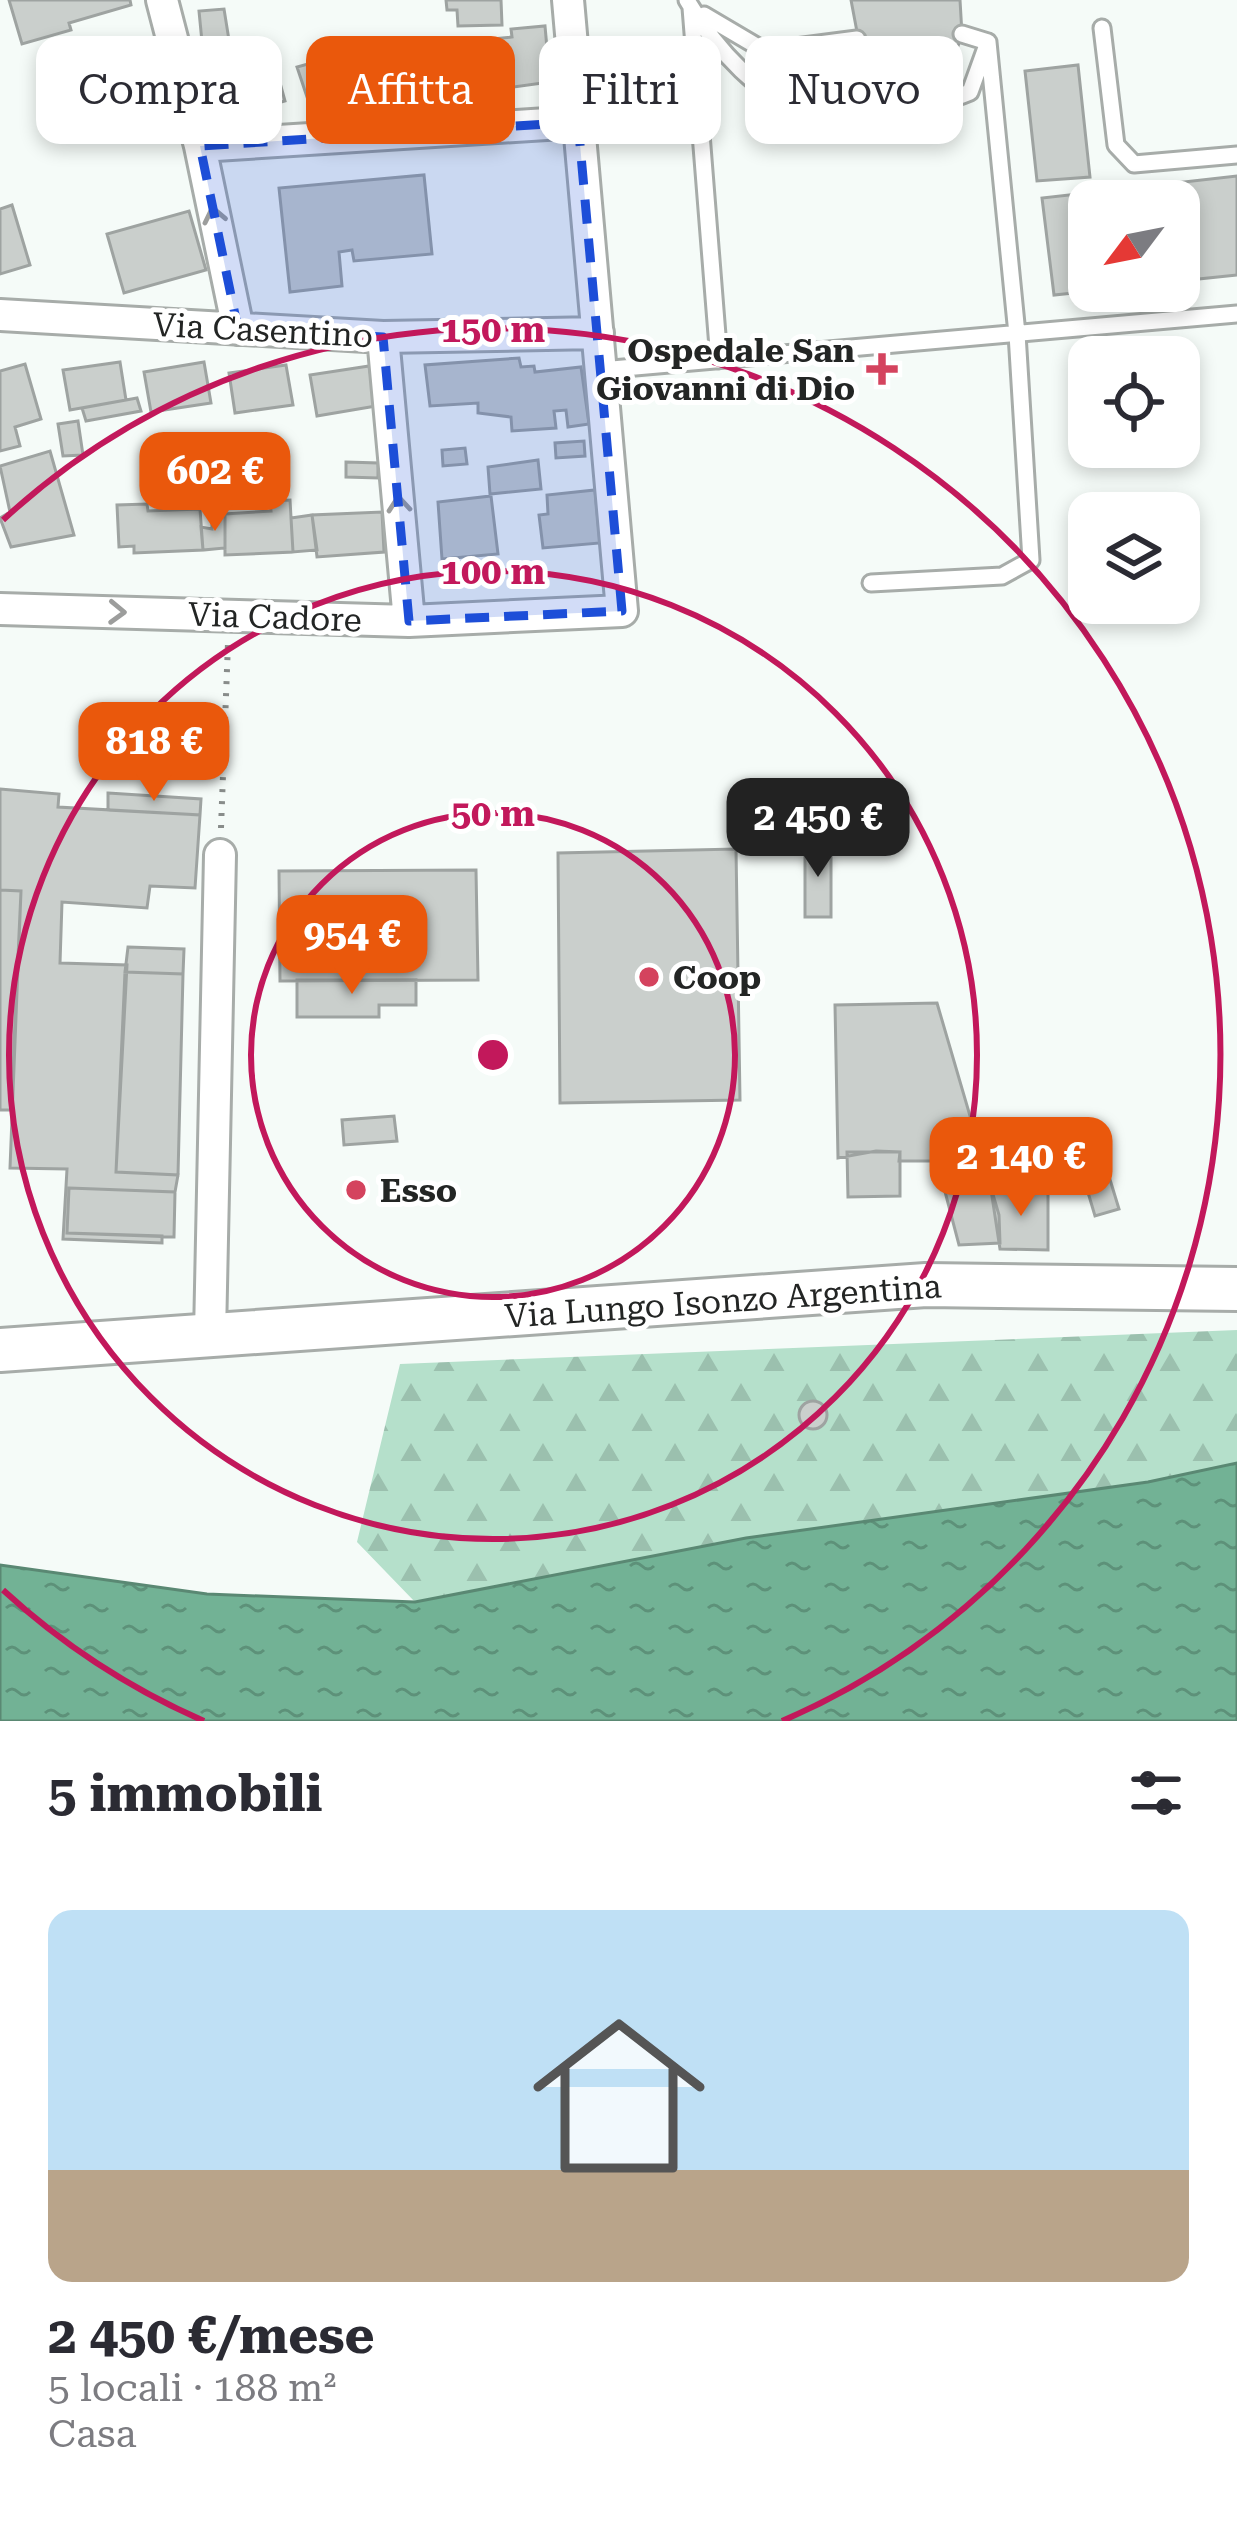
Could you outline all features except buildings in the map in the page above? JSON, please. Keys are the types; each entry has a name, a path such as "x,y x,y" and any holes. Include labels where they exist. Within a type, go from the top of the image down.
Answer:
{"main road":[{"name":"Via Lungo Isonzo Argentina","path":"0,1350 926,1286 1237,1289"}],"street":[{"path":"162,0 200,146 238,329"},
{"path":"568,0 571,36"},
{"path":"200,146 539,124"},
{"path":"580,144 601,370"},
{"name":"Via Casentino","path":"0,315 383,337 598,333"},
{"path":"383,337 409,621"},
{"name":"Via Cadore","path":"0,609 409,621 622,611 601,370"},
{"path":"210,1335 220,856"}],"lane":[{"path":"689,4 745,39"},
{"path":"689,4 761,91 817,116 934,108 970,92 988,42"},
{"path":"689,4 719,360"},
{"path":"1102,28 1116,145 1134,164 1237,155"},
{"path":"962,34 988,42"},
{"path":"871,583 1002,576 1031,560 1017,334 988,42"},
{"path":"601,370 1237,314"}],"path":[{"path":"220,856 229,615"}],"highlighted area":[{"path":"578,122 622,611 409,621 383,337 238,329 200,146"}],"green space":[{"path":"1237,1330 1237,1463 1148,1482 746,1538 415,1602 357,1542 400,1364"}],"water":[{"path":"1237,1463 1237,1721 0,1721 0,1565 207,1594 415,1602 746,1538 1148,1482"}],"place":[{"name":"Ospedale San Giovanni di Dio","path":"882,369"},
{"name":"Coop","path":"649,977"},
{"name":"Esso","path":"356,1190"}]}
